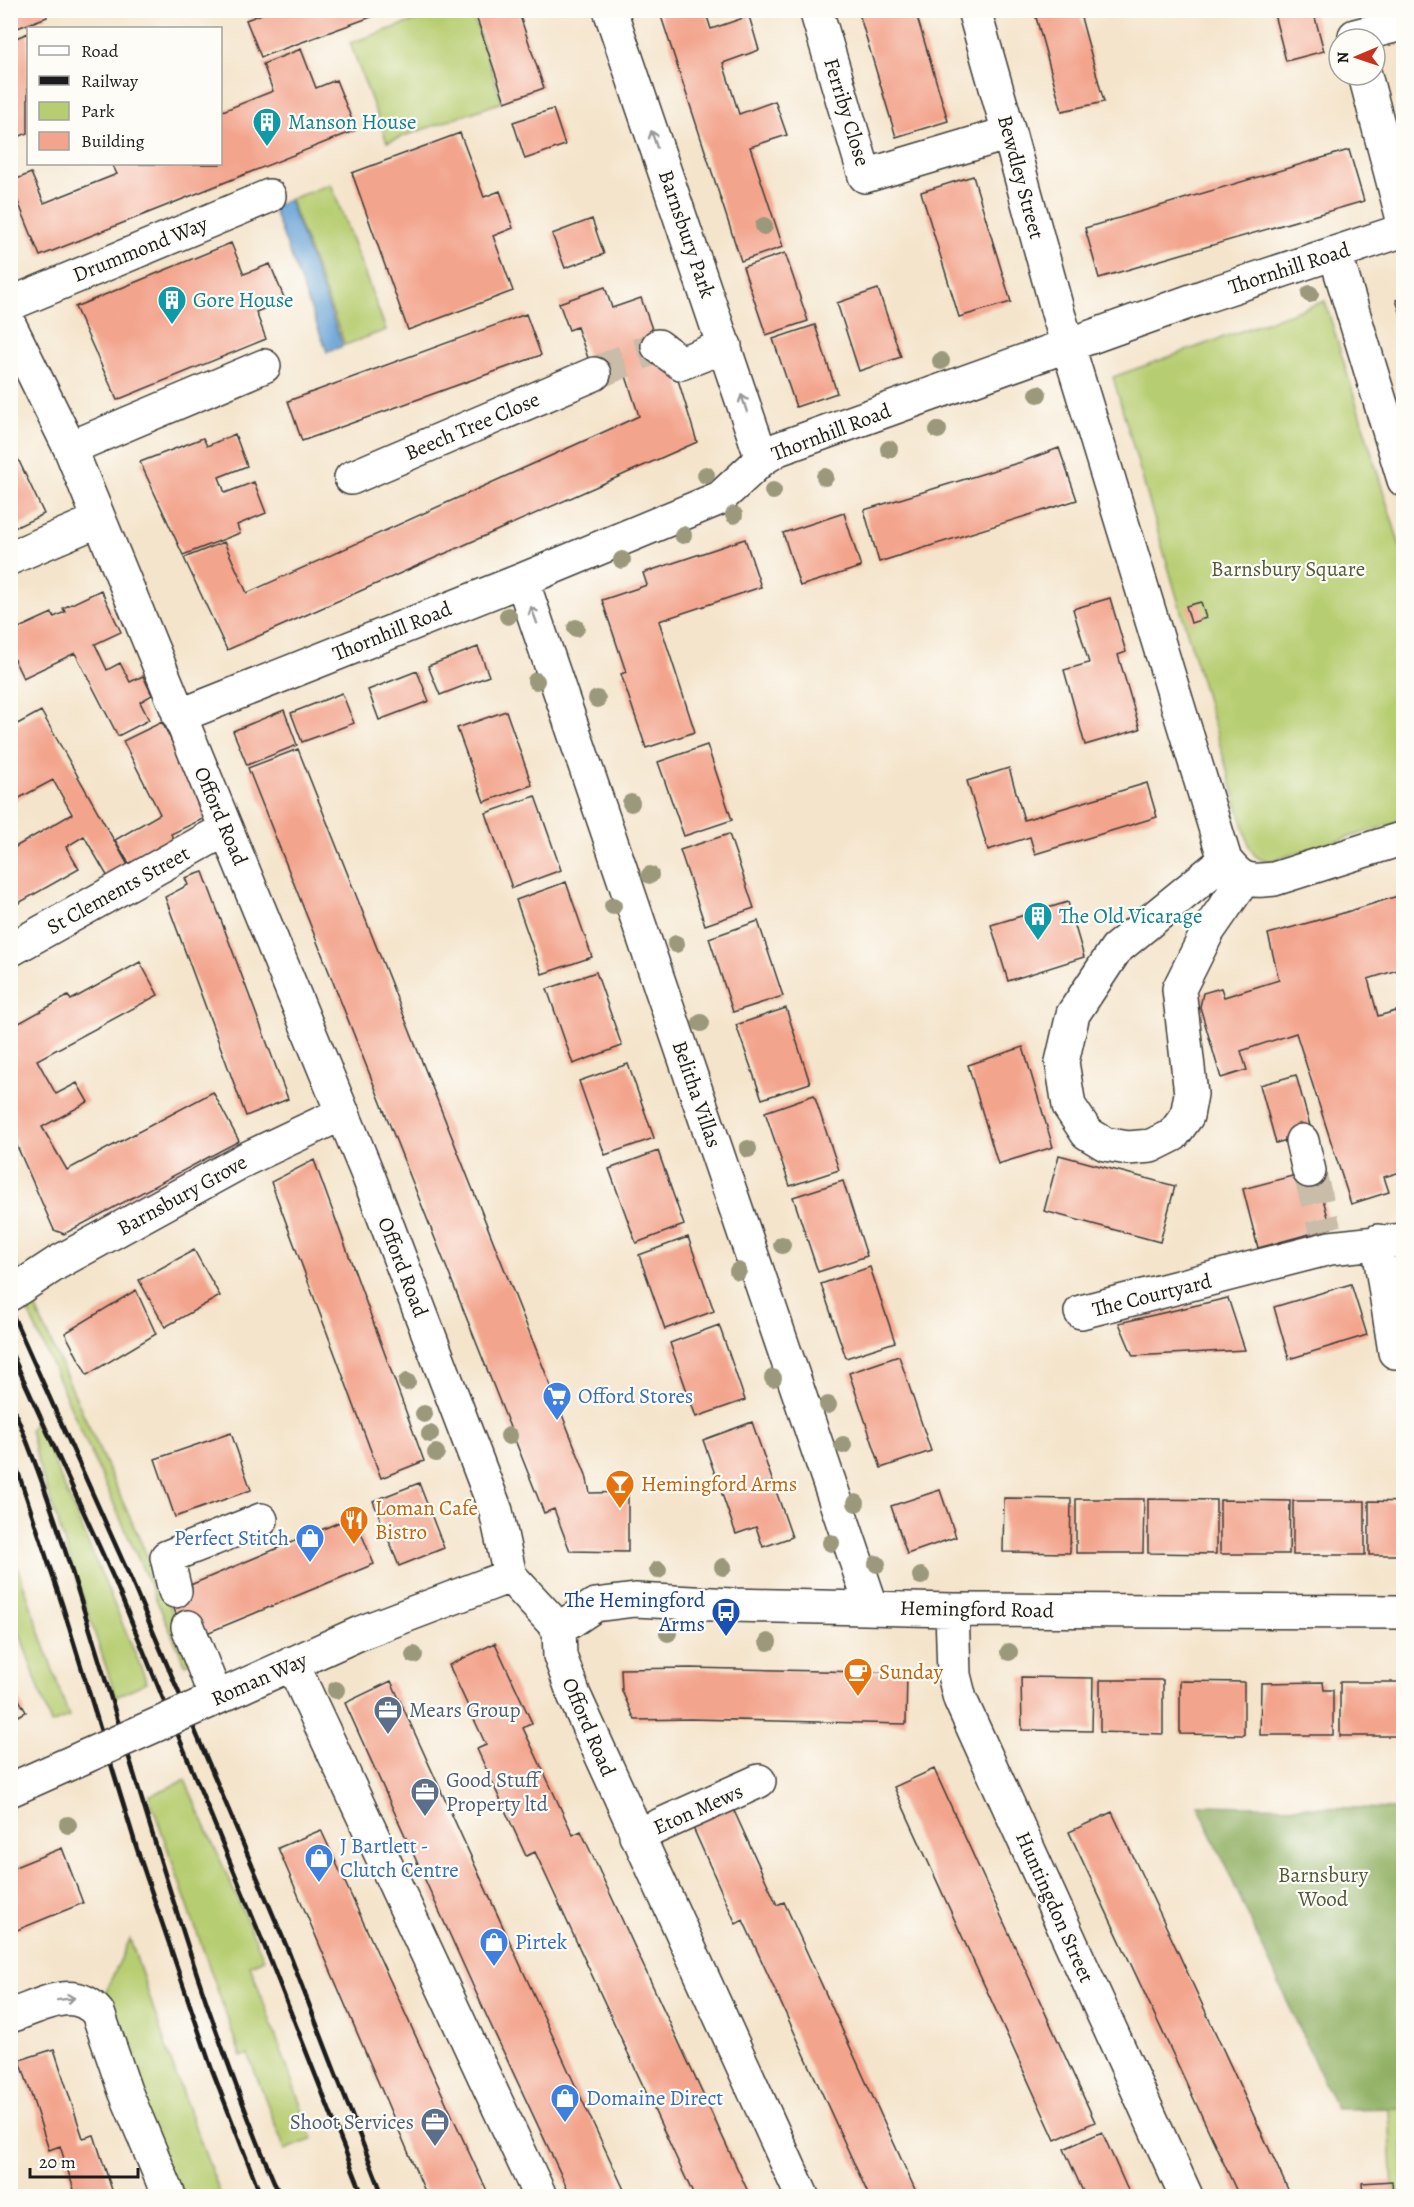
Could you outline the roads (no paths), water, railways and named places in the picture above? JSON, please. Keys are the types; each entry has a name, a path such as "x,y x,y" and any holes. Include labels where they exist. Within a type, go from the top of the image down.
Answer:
{"street":[{"name":"Barnsbury Park","path":"610,10 762,459"},
{"name":"Ferriby Close","path":"816,10 864,176 1010,133"},
{"name":"Bewdley Street","path":"974,10 1068,344"},
{"path":"1366,27 1402,24"},
{"path":"1368,87 1404,223"},
{"name":"Drummond Way","path":"10,304 269,196"},
{"name":"Thornhill Road","path":"179,716 522,580 720,498 762,459 778,450 1068,344 1404,230"},
{"path":"1335,253 1404,480"},
{"name":"Offord Road","path":"10,326 70,448 343,1113 496,1511 510,1576"},
{"path":"1068,344 1235,870 1179,989 1191,1094 1187,1116 1173,1135 1151,1146 1128,1148 1105,1144 1087,1133 1069,1106 1062,1062 1073,1014 1116,949 1235,870"},
{"path":"658,346 681,363 725,346"},
{"path":"70,448 264,366"},
{"name":"Beech Tree Close","path":"351,478 594,374"},
{"path":"10,558 99,520"},
{"name":"Belitha Villas","path":"522,580 873,1608"},
{"name":"St Clements Street","path":"10,950 226,829"},
{"path":"1235,870 1256,881 1274,879 1404,838"},
{"name":"Barnsbury Grove","path":"18,1289 57,1263 246,1159 343,1113"},
{"name":"The Courtyard","path":"1081,1312 1223,1277 1328,1239 1391,1241"},
{"path":"1391,1241 1395,1352 1404,1351"},
{"path":"175,1591 167,1557 261,1520"},
{"path":"510,1576 559,1629"},
{"name":"Roman Way","path":"10,1790 396,1618 510,1576"},
{"name":"Hemingford Road","path":"559,1629 594,1605 634,1600 732,1605 952,1610 1404,1612"},
{"name":"Huntingdon Street","path":"952,1610 954,1675 960,1699 1186,2196"},
{"path":"188,1627 207,1702"},
{"name":"Offord Road","path":"559,1629 560,1656 574,1695 636,1836 802,2196"},
{"path":"292,1663 540,2196"},
{"name":"Eton Mews","path":"636,1836 759,1781"},
{"path":"10,2016 71,1997 86,2001 92,2006 98,2013 125,2091 169,2196"}],"water":[{"path":"289,200 343,346 327,352 272,206"}],"tunnel":[{"path":"594,374 658,346"},
{"path":"1309,1171 1325,1230"}],"railway":[{"path":"10,1309 129,1575 288,1950 383,2196"},
{"path":"10,1350 114,1579 269,1957 363,2196"},
{"path":"10,1400 62,1540 186,1942 230,2070 280,2196"},
{"path":"10,1448 62,1604 137,1849 211,2067 261,2196"}],"place":[{"name":"Manson House","path":"267,148"},
{"name":"Gore House","path":"172,326"},
{"name":"The Old Vicarage","path":"1038,942"},
{"name":"Offord Stores","path":"557,1422"},
{"name":"Hemingford Arms","path":"620,1510"},
{"name":"Loman Cafe Bistro","path":"354,1546"},
{"name":"Perfect Stitch","path":"310,1564"},
{"name":"The Hemingford Arms","path":"726,1638"},
{"name":"Sunday","path":"858,1698"},
{"name":"Mears Group","path":"388,1736"},
{"name":"Good Stuff Property ltd","path":"425,1818"},
{"name":"J Bartlett - Clutch Centre","path":"319,1884"},
{"name":"Pirtek","path":"494,1968"},
{"name":"Domaine Direct","path":"565,2124"},
{"name":"Shoot Services","path":"435,2148"}],"park label":[{"name":"Barnsbury Square","path":"1288,569"},
{"name":"Barnsbury Wood","path":"1323,1887"}]}
